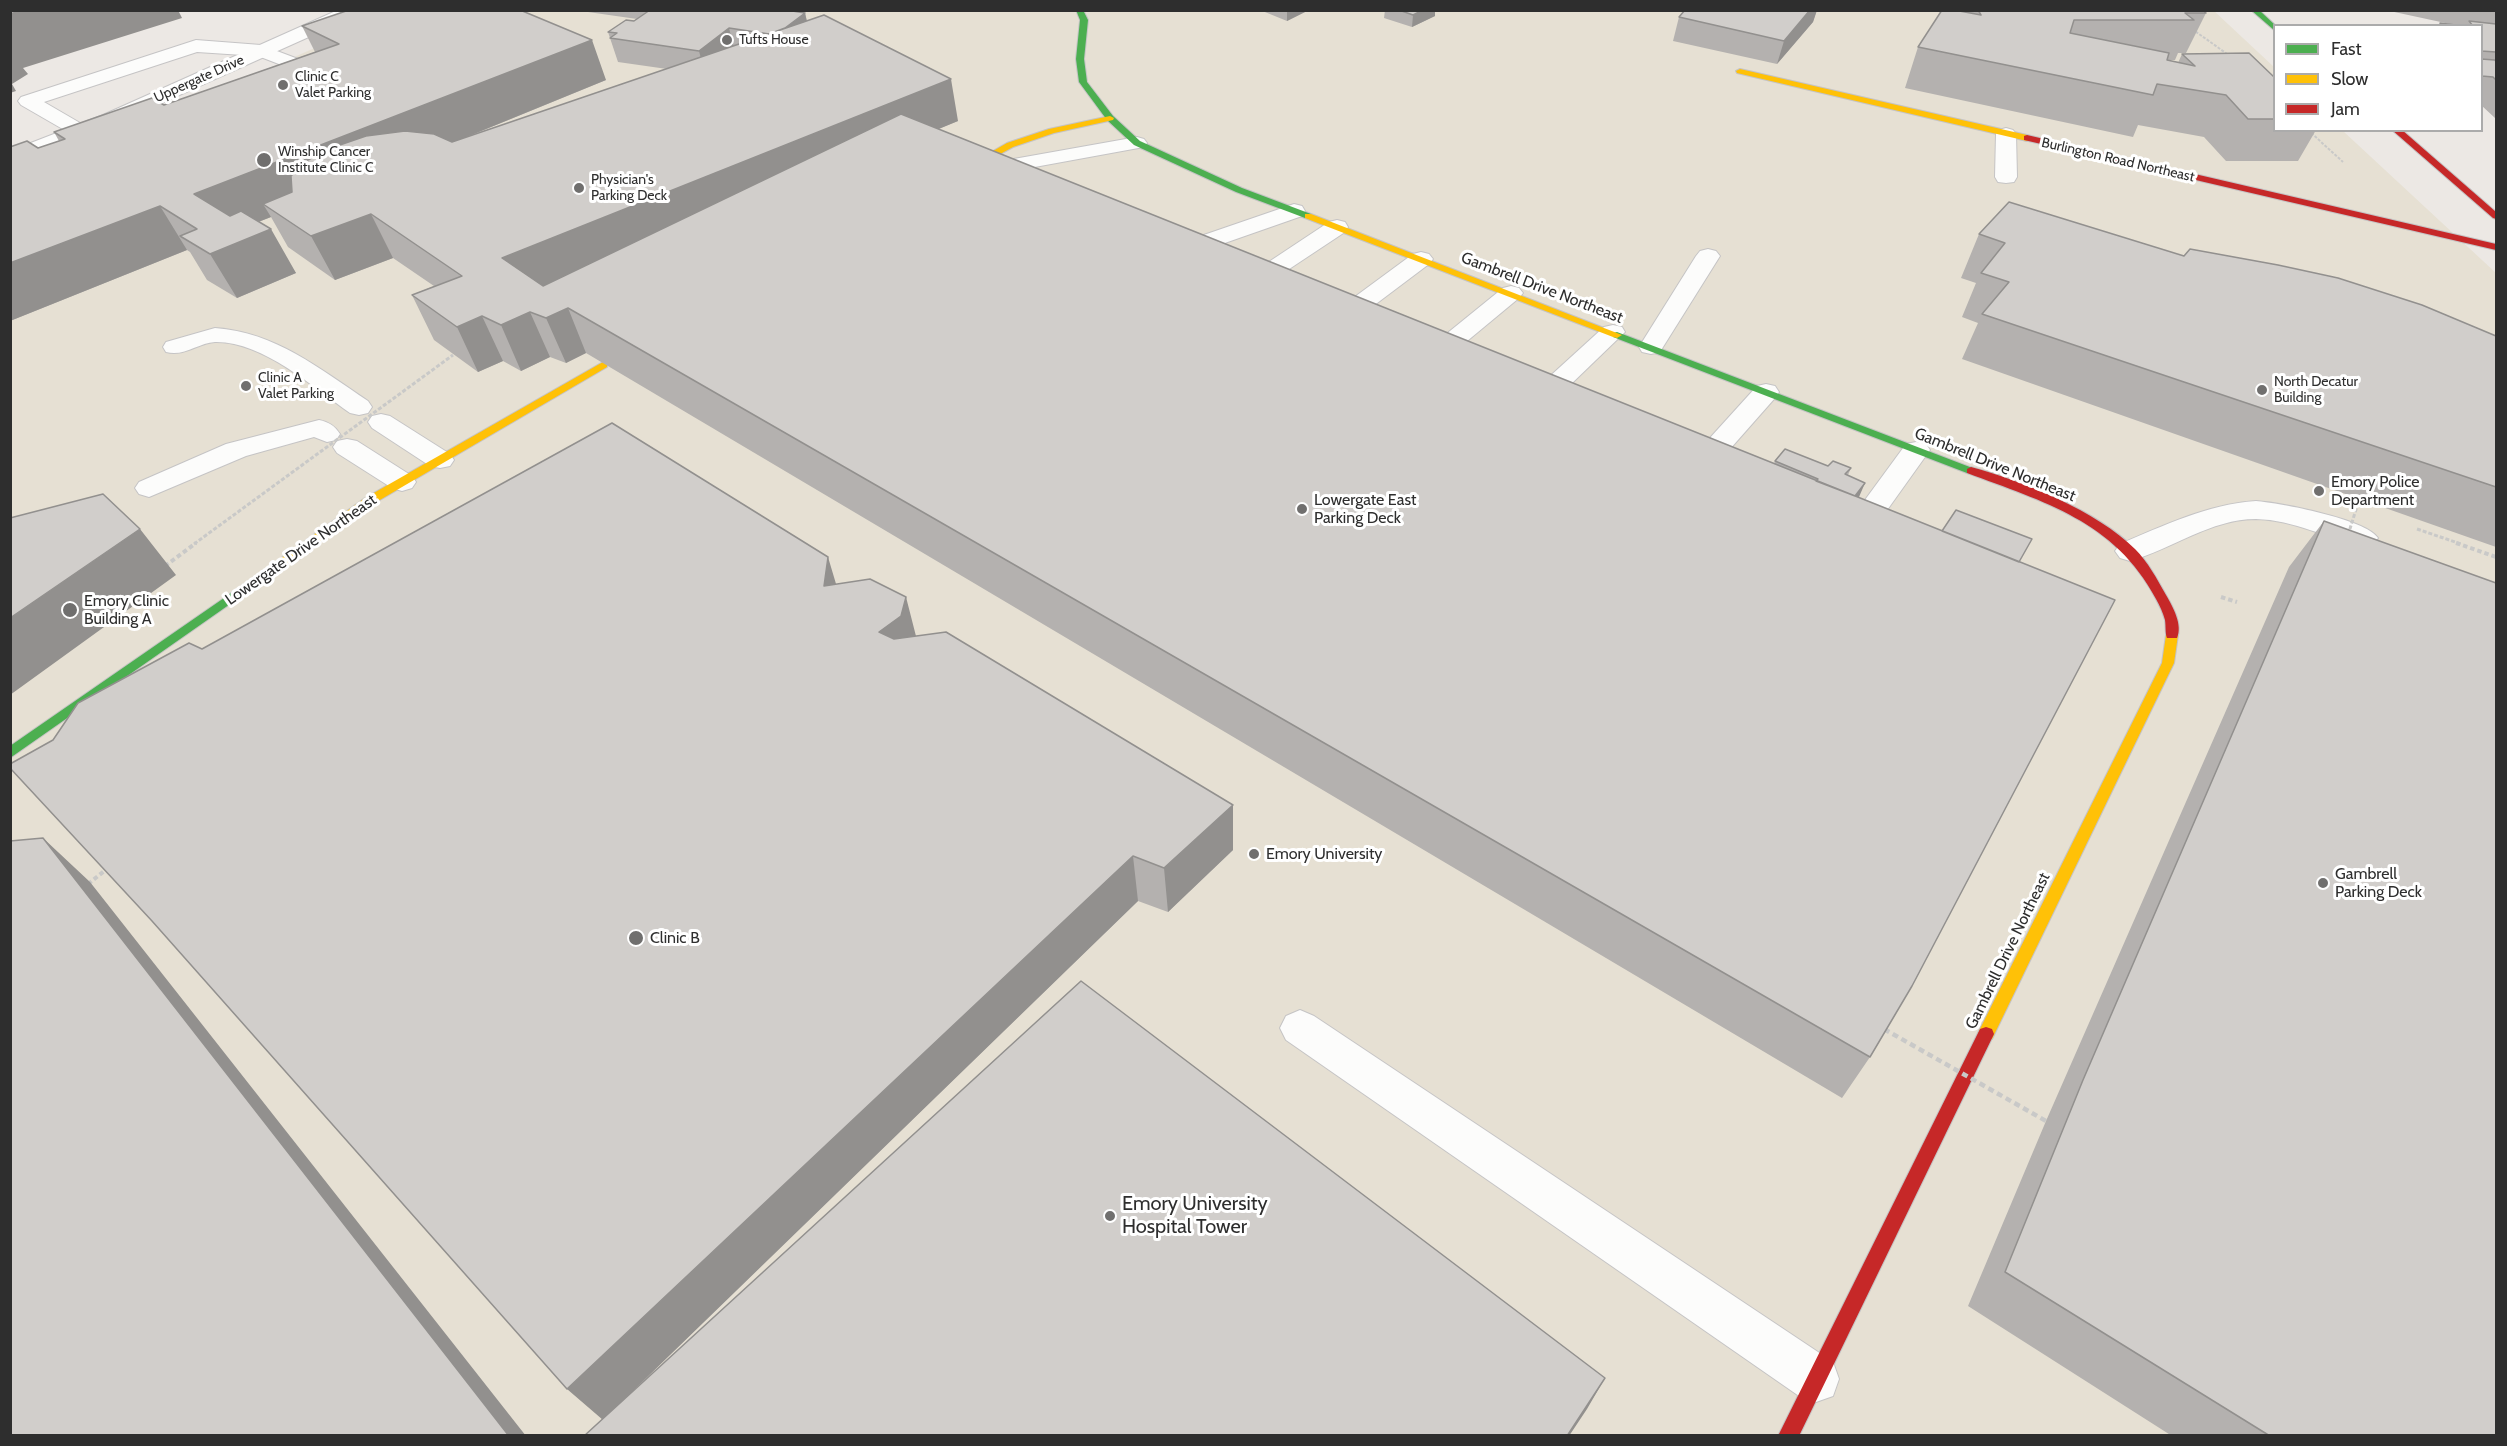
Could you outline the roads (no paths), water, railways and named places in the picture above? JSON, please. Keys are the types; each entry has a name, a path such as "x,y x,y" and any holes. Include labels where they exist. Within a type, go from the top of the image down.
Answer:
{"street":[{"name":"Uppergate Drive","path":"10,159 80,131 354,10"},
{"name":"Gambrell Drive Northeast","path":"1079,10 1084,20 1080,59 1083,82 1110,118 1137,143 1239,190 2044,499 2098,526 2130,551 2161,596 2173,626 2168,663 1788,1436"},
{"path":"2254,10 2273,27"},
{"path":"80,131 28,101 196,46 261,51 339,81 305,92"},
{"name":"Burlington Road Northeast","path":"1740,71 2496,247"},
{"path":"954,176 1010,145 1052,131 1110,118"},
{"path":"2398,132 2496,216"},
{"path":"2006,134 2006,177"},
{"path":"954,176 1137,143"},
{"path":"1159,258 1294,211"},
{"path":"1215,260 1294,211"},
{"path":"1238,293 1337,227"},
{"path":"1651,347 1708,256"},
{"path":"1327,329 1421,259"},
{"path":"1421,367 1511,293"},
{"path":"1546,421 1549,397 1557,383 1613,332"},
{"path":"175,347 214,335 241,337 266,346 359,407"},
{"name":"Lowergate Drive Northeast","path":"10,753 369,501 603,365"},
{"path":"1687,480 1766,392"},
{"path":"381,422 440,460"},
{"path":"149,488 236,450 319,428 402,482"},
{"path":"1847,544 1916,450"},
{"path":"2130,551 2210,519 2245,511 2290,515 2388,547"},
{"path":"1300,1028 1816,1379"}],"place":[{"name":"Tufts House","path":"727,40"},
{"name":"Clinic C Valet Parking","path":"283,85"},
{"name":"Winship Cancer Institute Clinic C","path":"264,160"},
{"name":"Physician's Parking Deck","path":"579,188"},
{"name":"Clinic A Valet Parking","path":"246,386"},
{"name":"North Decatur Building","path":"2262,390"},
{"name":"Emory Police Department","path":"2319,491"},
{"name":"Lowergate East Parking Deck","path":"1302,509"},
{"name":"Emory Clinic Building A","path":"70,610"},
{"name":"Emory University","path":"1254,854"},
{"name":"Gambrell Parking Deck","path":"2323,883"},
{"name":"Clinic B","path":"636,938"},
{"name":"Emory University Hospital Tower","path":"1110,1216"}]}
